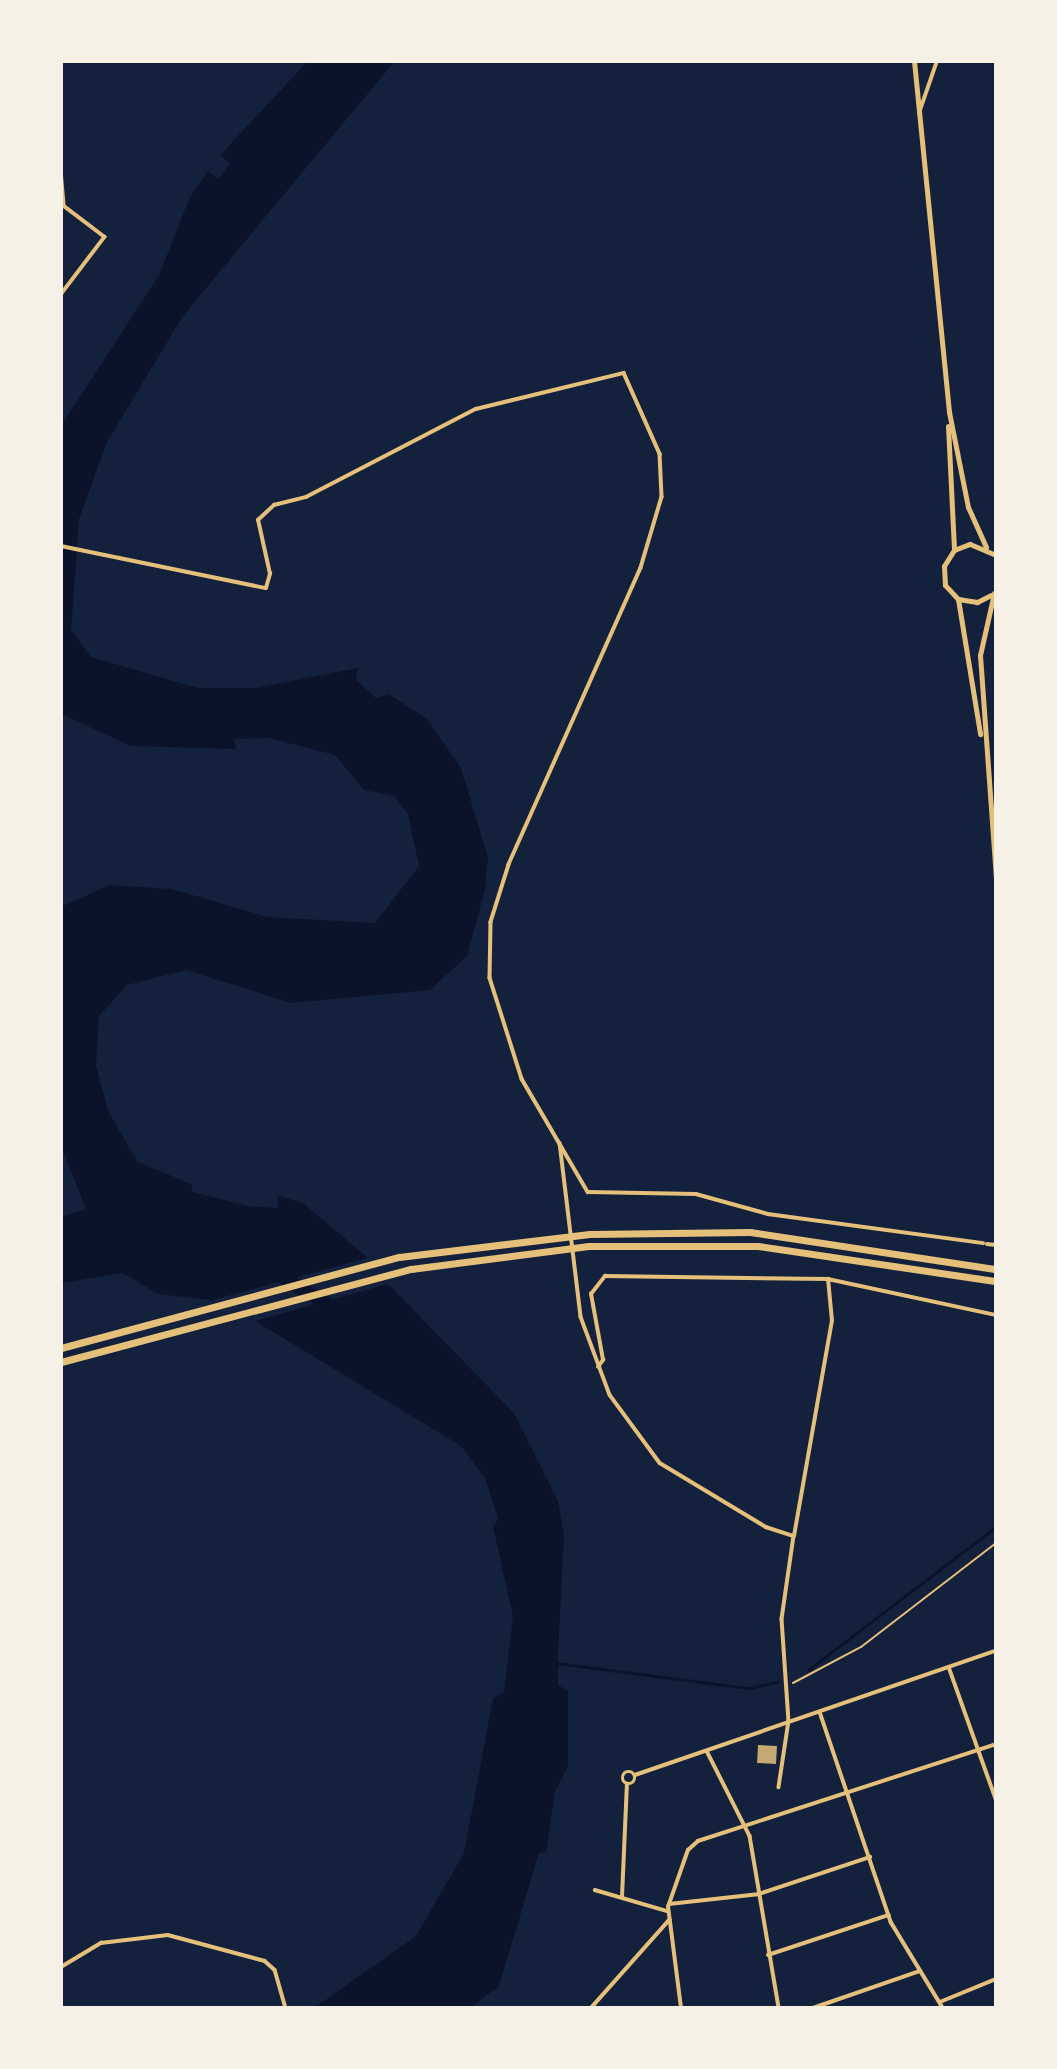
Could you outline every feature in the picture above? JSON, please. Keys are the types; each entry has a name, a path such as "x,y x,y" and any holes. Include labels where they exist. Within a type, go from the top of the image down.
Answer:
{"highway":[{"path":"61,1348 341,1273 509,1241 693,1230 821,1239 993,1268"},
{"path":"61,1362 194,1329 345,1286 497,1256 642,1243 780,1248 992,1280"}],"main road":[{"path":"914,61 949,412 954,550 943,576 958,599 982,741 996,879"},
{"path":"949,412 968,507 986,547 996,555"},
{"path":"954,550 986,547"},
{"path":"958,599 977,602 995,592"},
{"path":"982,741 980,655 995,592"}],"street":[{"path":"918,115 937,61"},
{"path":"61,170 64,206 104,237 61,295"},
{"path":"61,546 266,587 270,574 258,520 274,505 306,497 476,409 609,373 628,378 660,454 656,527 509,865 487,949 522,1079 559,1141 574,1158 582,1186 594,1193 696,1194 768,1214 996,1245"},
{"path":"559,1141 568,1170 578,1283 598,1367 622,1416 660,1463 766,1527 794,1536"},
{"path":"598,1367 603,1360 591,1294 605,1276 828,1279 996,1315"},
{"path":"779,1787 789,1721 789,1685 782,1619 832,1321 828,1279"},
{"path":"622,1897 627,1784 623,1776 635,1775 707,1751 996,1651"},
{"path":"949,1667 996,1799"},
{"path":"820,1712 889,1915 943,2008"},
{"path":"681,2008 668,1912 688,1850 996,1744"},
{"path":"707,1751 747,1828 779,2008"},
{"path":"627,1784 635,1775"},
{"path":"669,1903 758,1895 870,1857"},
{"path":"595,1890 668,1912"},
{"path":"768,1955 889,1915"},
{"path":"591,2008 669,1920"},
{"path":"61,1967 101,1943 168,1936 265,1961 275,1970 286,2008"},
{"path":"813,2008 921,1971"},
{"path":"940,2002 996,1979"}],"path":[{"path":"789,1685 861,1647 996,1543"}],"water":[{"path":"308,61 395,61 183,316 107,442 79,519 71,630 91,657 198,688 255,688 358,668 356,680 376,698 389,694 427,719 461,768 488,857 485,890 467,956 430,990 291,1003 186,970 127,985 99,1016 96,1065 108,1111 138,1162 191,1184 193,1192 248,1206 278,1208 277,1195 303,1203 368,1258 212,1300 158,1294 123,1273 61,1283 61,1217 86,1209 61,1145 61,907 109,885 172,889 268,917 375,923 419,866 408,814 394,796 364,790 335,755 269,738 234,739 236,749 131,746 61,714 61,426 159,275 190,197 208,171 219,179 230,163 220,155"},
{"path":"388,1284 514,1413 558,1501 564,1535 558,1685 568,1691 568,1767 555,1792 546,1852 539,1853 499,1986 470,2008 314,2008 416,1936 464,1853 493,1698 504,1692 513,1616 493,1527 498,1518 485,1478 461,1446 255,1321"}],"building":[{"path":"758,1745 777,1746 776,1764 757,1763"}],"waterway":[{"path":"272,1270 338,1311"},
{"path":"808,1670 996,1527"},
{"path":"556,1663 749,1688 778,1682"}]}
